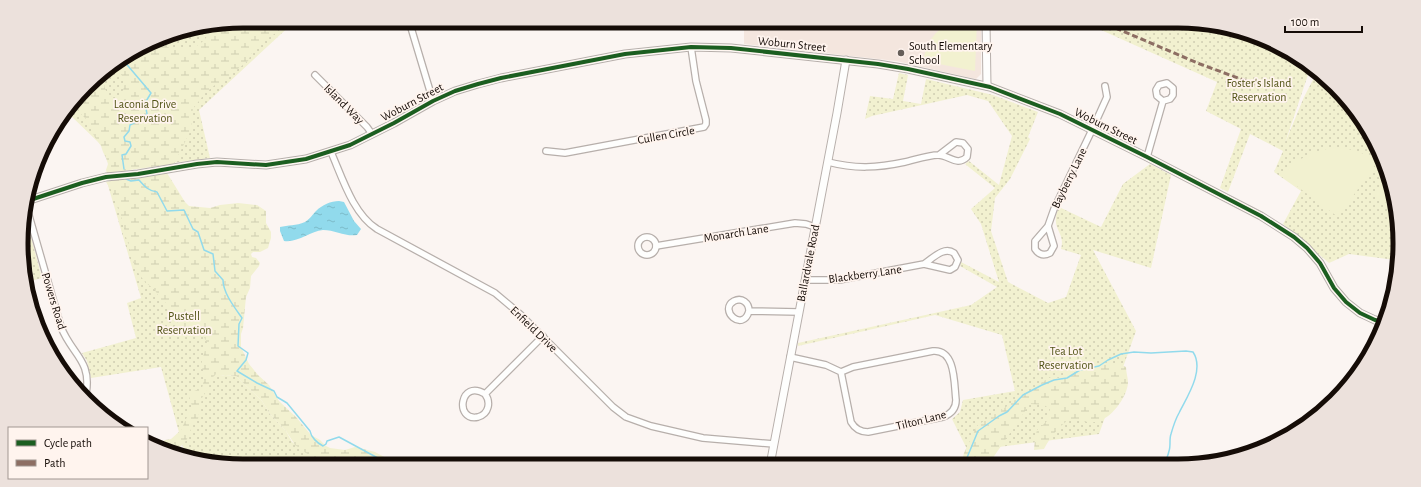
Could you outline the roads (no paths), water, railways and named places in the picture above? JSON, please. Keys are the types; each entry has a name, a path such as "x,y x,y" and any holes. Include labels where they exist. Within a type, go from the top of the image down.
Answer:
{"street":[{"path":"411,28 433,101"},
{"path":"986,28 987,86"},
{"name":"Woburn Street","path":"33,198 106,177 212,162 271,165 296,161 331,152 372,134 433,101 466,87 501,78 610,57 691,46 731,48 846,60 908,69 987,86 1060,114 1261,216 1294,237 1307,248 1320,263 1334,288 1346,302 1360,313 1379,321"},
{"name":"Cullen Circle","path":"546,151 565,153 704,127 706,120 696,81 691,46"},
{"name":"Ballardvale Road","path":"771,459 846,60"},
{"name":"Island Way","path":"314,75 367,127 372,134"},
{"name":"Bayberry Lane","path":"1048,226 1054,246 1050,253 1043,255 1036,251 1034,243 1048,226 1054,209 1107,97 1105,86"},
{"path":"1147,157 1163,101"},
{"path":"828,162 852,167 875,167 939,155 956,142 963,143 968,149 967,157 960,161 939,155"},
{"name":"Enfield Drive","path":"331,152 354,203 368,223 495,293 520,314 613,407 626,417 651,426 703,438 774,444"},
{"name":"Powers Road","path":"30,217 61,328 84,366 87,378 86,391"},
{"name":"Monarch Lane","path":"656,246 796,223 815,227"},
{"name":"Blackberry Lane","path":"805,280 839,280 924,264 945,250 953,252 957,258 956,265 950,270 924,264"},
{"path":"749,311 799,312"},
{"path":"484,394 543,336"},
{"name":"Tilton Lane","path":"939,351 945,354 950,362 956,400 955,406 950,414 943,417 868,432 861,432 855,428 851,422 842,372 852,367 939,351"},
{"path":"790,357 826,365 842,372"},
{"path":"472,391 481,392 484,394 489,402 487,411 480,417 467,415 464,412 462,403 465,395 472,391"}],"water":[{"path":"339,201 344,202 354,221 361,229 357,235 323,230 313,232 299,239 284,241 280,227 305,222 321,207"}],"waterway":[{"path":"124,169 122,155 126,154 131,146 130,142 125,141 124,137 129,131 130,125 147,114 145,103 151,93 126,63"},
{"path":"126,179 131,181 139,180 147,188 157,192 167,211 184,210 193,229 198,232 204,250 213,254 215,271 223,280 227,295 242,318 239,324 238,346 248,353 246,360 237,371 274,391 277,397 287,403 310,431 313,438 321,445 323,446 327,441 339,437 380,459"},
{"path":"966,459 978,431 1007,412 1023,395 1042,385 1054,380 1067,378 1080,370 1099,366 1121,354 1134,352 1193,352 1196,359 1196,375 1194,383 1174,424 1170,436 1170,449 1167,459"}],"place":[{"name":"South Elementary School","path":"901,53"}],"park label":[{"name":"Foster's Island Reservation","path":"1259,90"},
{"name":"Laconia Drive Reservation","path":"145,111"},
{"name":"Pustell Reservation","path":"184,323"},
{"name":"Tea Lot Reservation","path":"1066,358"}]}
